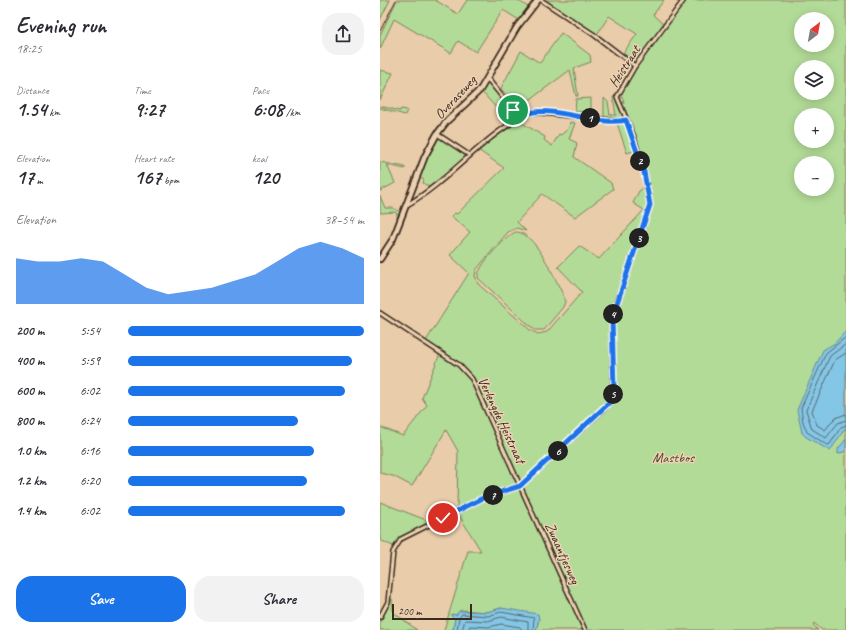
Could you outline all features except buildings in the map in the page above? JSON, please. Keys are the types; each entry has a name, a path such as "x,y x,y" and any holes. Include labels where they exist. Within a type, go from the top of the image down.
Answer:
{"street":[{"path":"539,0 592,34 635,66"},
{"name":"Overaseweg","path":"380,259 393,239 425,156 437,134 450,117 480,90 514,31 539,0"},
{"name":"Heistraat","path":"626,120 617,96 635,66 684,0"},
{"path":"487,78 513,110 523,115"},
{"path":"380,617 388,602 393,552 400,539 485,497 520,486 605,408 612,396 612,318 650,205 634,137 626,120 603,120 536,111 523,115 469,154 430,191 406,205"},
{"path":"437,134 469,154"},
{"name":"Verlengde Heistraat","path":"380,313 467,372 472,379 496,429 520,486"},
{"name":"Zwaantjesweg","path":"520,486 585,630"}],"green space":[{"path":"380,0 390,0 380,20"},
{"path":"397,0 435,0 458,14 467,0 517,0 528,7 519,20 503,10 476,52 458,41 451,53 394,19 380,49 380,35"},
{"name":"Mastbos","path":"542,0 664,0 653,15 663,24 679,3 675,0 846,0 846,630 822,630 814,623 813,625 818,630 536,630 539,619 501,608 487,612 461,610 456,615 452,614 455,618 453,630 444,630 468,551 481,551 457,512 458,451 446,430 412,486 393,476 380,473 380,427 403,436 427,405 422,398 439,356 438,349 426,341 469,273 450,255 470,232 451,216 455,213 457,214 504,168 478,150 519,121 545,137 544,140 552,146 559,134 561,135 569,128 570,122 575,123 569,139 577,143 574,157 611,183 613,189 575,217 542,194 517,222 526,231 517,228 508,232 476,270 475,276 478,284 530,330 538,334 547,332 582,292 558,267 579,246 599,259 644,210 633,203 639,191 648,185 622,103 624,103 623,98 621,97 622,91 637,66 621,56 637,34 609,16 596,36"},
{"path":"561,33 590,55 591,62 574,68 578,96 576,96 570,70 516,110 501,88 521,51 540,63"},
{"path":"380,70 393,73 380,100"},
{"path":"487,80 515,113 522,116 510,123 481,91"},
{"path":"613,97 617,97 623,117 621,119 604,118 604,98 608,102 610,115 616,115"},
{"path":"591,98 591,113 575,111 576,99"},
{"path":"380,106 400,111 401,109 407,110 405,115 380,108"},
{"path":"617,123 627,123 636,150 627,153"},
{"path":"438,137 467,155 431,188 423,183 424,180 418,176"},
{"path":"380,162 405,167 405,169 387,165 395,183 380,191"},
{"path":"380,196 385,208 393,208 400,212 397,219 397,214 395,212 380,213"},
{"path":"515,232 530,239 537,247 550,268 563,295 565,302 563,307 544,330 535,330 478,278 486,260 498,246"},
{"path":"380,502 426,520 428,524 401,537 393,546 380,540"},
{"path":"392,599 393,612 417,630 380,630 380,622"}],"water":[{"path":"846,331 846,427 830,451 806,437 802,433 797,410 823,350 835,343"},
{"path":"846,439 846,451 838,454 838,449"},
{"path":"501,608 538,614 539,619 536,630 453,630 455,619 451,616 452,614 456,615 459,611 487,612"}],"railway":[{"path":"380,31 396,0"}],"route":[{"path":"443,518 485,497 520,486 609,403 614,390 612,318 615,305 650,205 644,172 634,137 626,120 603,120 536,111 523,115 518,114 513,110"}]}
